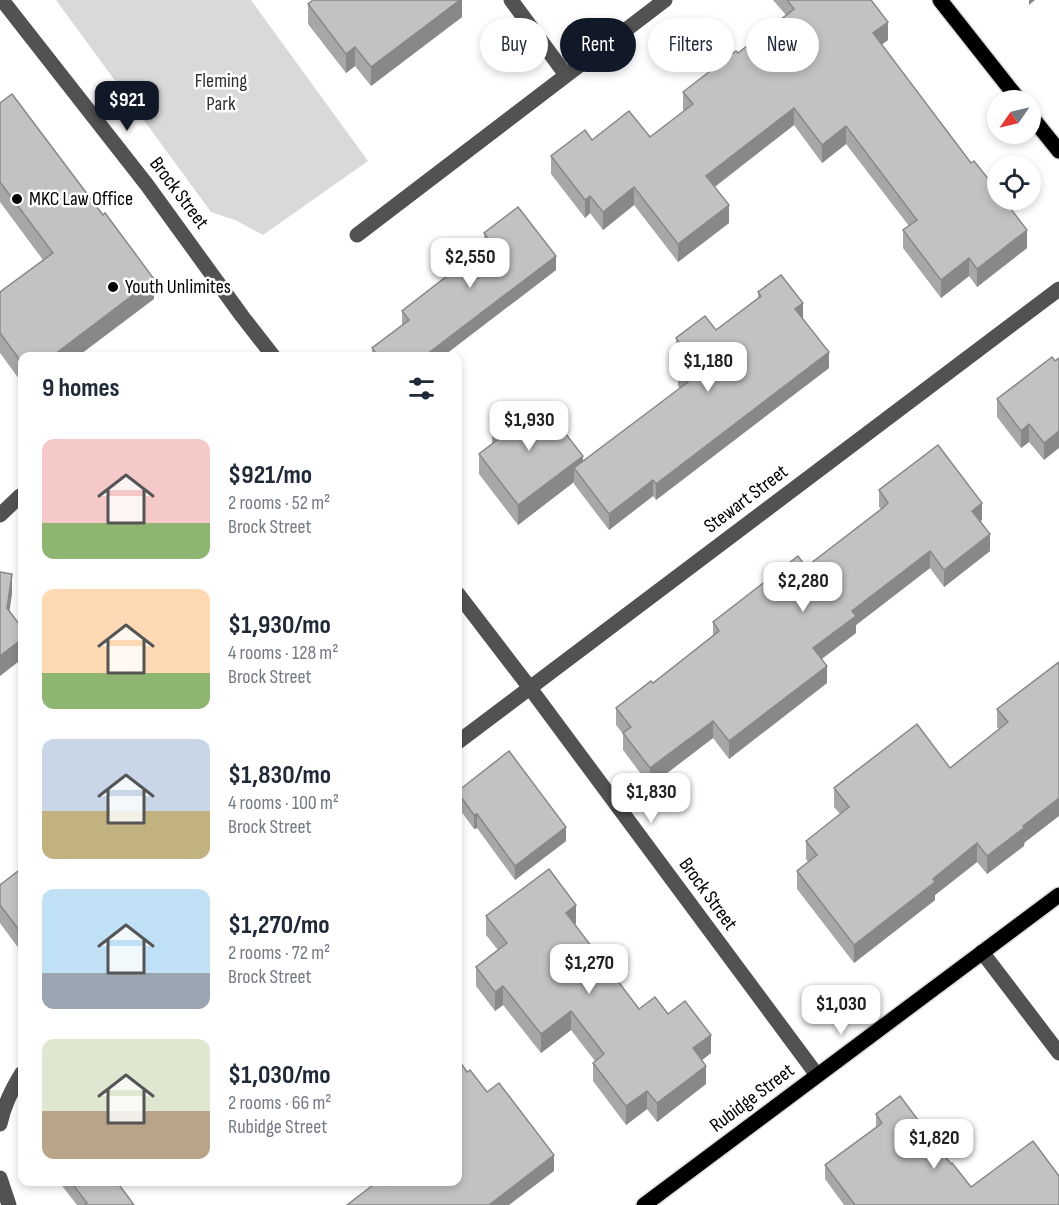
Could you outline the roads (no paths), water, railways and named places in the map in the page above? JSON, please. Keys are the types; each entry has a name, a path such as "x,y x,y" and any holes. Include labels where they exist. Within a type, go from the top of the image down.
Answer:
{"main road":[{"path":"940,0 1011,90"},
{"path":"1041,129 1059,151"},
{"name":"Rubidge Street","path":"644,1205 1059,895"}],"street":[{"name":"Brock Street","path":"2,0 147,185 270,352"},
{"path":"511,0 566,75"},
{"path":"357,234 665,0"},
{"name":"Stewart Street","path":"462,739 1059,289"},
{"path":"0,515 18,498"},
{"name":"Brock Street","path":"462,599 817,1076"},
{"path":"982,952 1059,1053"},
{"path":"0,1124 2,1111 18,1079"},
{"path":"0,1178 9,1205"}],"place":[{"name":"MKC Law Office","path":"17,199"},
{"name":"Youth Unlimites","path":"113,287"}],"park label":[{"name":"Fleming Park","path":"221,92"}]}
